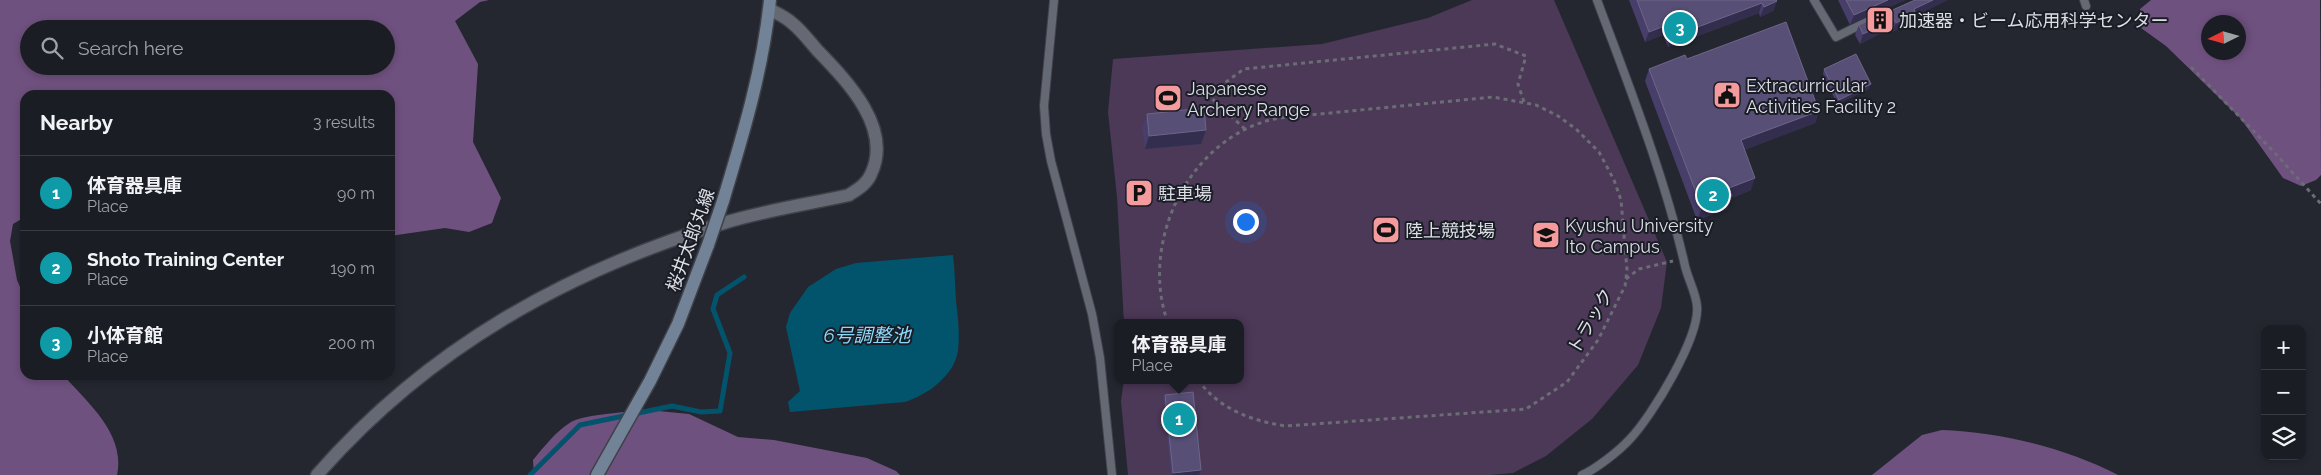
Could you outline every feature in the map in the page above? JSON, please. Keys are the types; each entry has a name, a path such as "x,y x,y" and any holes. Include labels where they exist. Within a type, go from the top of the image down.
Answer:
{"main road":[{"name":"桜井太郎丸線","path":"596,475 650,381 678,324 723,201 756,85 769,4"}],"street":[{"path":"317,475 348,440 436,362 483,330 529,304 609,264 661,245 728,222 849,195 863,186 871,175 876,161 877,145 874,128 864,108 842,76 791,22 769,4"}],"lane":[{"path":"1054,0 1044,106 1046,134 1050,160 1092,314 1100,358 1112,475"},
{"path":"1582,475 1595,470 1630,440 1653,409 1674,375 1690,341 1697,306 1678,229 1597,0"},
{"path":"1814,0 1836,37 1877,18"}],"path":[{"path":"1245,129 1208,95 1244,69 1370,58 1467,46 1495,44 1526,56 1518,84 1524,102"},
{"path":"2191,68 2274,152 2321,204"},
{"name":"トラック","path":"1167,319 1162,300 1161,257 1162,239 1171,212 1188,180 1201,164 1230,139 1254,124 1279,118 1493,97 1524,102 1543,108 1576,129 1599,152 1609,170 1621,200 1627,258 1625,286 1610,319 1577,371 1567,382 1526,409 1286,426 1261,422 1234,411 1211,395 1201,384"},
{"path":"1626,279 1639,269 1684,259"}],"shaded area":[{"path":"0,0 489,0 480,2 455,21 478,64 473,142 501,198 492,223 469,232 445,228 395,235 395,90 20,90 20,220 13,224 10,241 20,287 20,380 68,380 93,408 110,432 116,446 118,460 117,475 0,475"},
{"name":"陸上競技場","path":"1472,0 1554,0 1667,262 1661,308 1638,365 1592,419 1546,456 1513,473 1490,475 1128,475 1121,401 1123,384 1244,384 1244,319 1124,319 1117,197 1108,112 1113,59 1322,44 1428,18"},
{"path":"2151,0 2320,0 2321,175 2316,180 2301,186 2283,178 2241,119 2166,46 2141,28 2140,9"},
{"path":"648,410 689,414 738,437 774,440 867,458 896,471 900,475 534,475 533,460 555,435 571,422 597,415"},
{"path":"1942,430 1987,434 2032,443 2077,457 2118,475 1872,475 1922,435"}],"water":[{"name":"6号調整池","path":"953,255 959,339 958,351 951,369 938,383 922,395 905,402 790,412 788,402 800,391 786,327 790,313 808,287 836,269 856,263"}],"building":[{"path":"1637,0 1777,1 1764,7 1762,3 1671,37 1667,25 1649,32"},
{"path":"1846,0 1888,0 1854,15"},
{"path":"1915,0 1933,0 1914,9 1915,13 1896,23 1894,19 1863,34 1859,25"},
{"name":"Extracurricular Activities Facility 2","path":"1786,22 1819,111 1741,140 1755,178 1729,188 1732,196 1702,208 1649,69 1685,55 1687,59"},
{"path":"1856,54 1871,84 1839,100 1824,69"},
{"path":"1204,108 1206,130 1149,136 1147,114"},
{"path":"1193,392 1201,470 1173,473 1165,395"}],"waterway":[{"path":"530,475 580,425 672,406 701,412 720,411 730,353 713,309 717,295 744,277"}],"place":[{"name":"加速器・ビーム応用科学センター","path":"1880,20"},
{"name":"小体育館","path":"1680,28"},
{"name":"Extracurricular Activities Facility 2","path":"1727,95"},
{"name":"Japanese Archery Range","path":"1168,98"},
{"name":"駐車場","path":"1139,193"},
{"name":"Shoto Training Center","path":"1713,195"},
{"name":"陸上競技場","path":"1386,230"},
{"name":"Kyushu University Ito Campus","path":"1546,235"},
{"name":"体育器具庫","path":"1179,419"}]}
